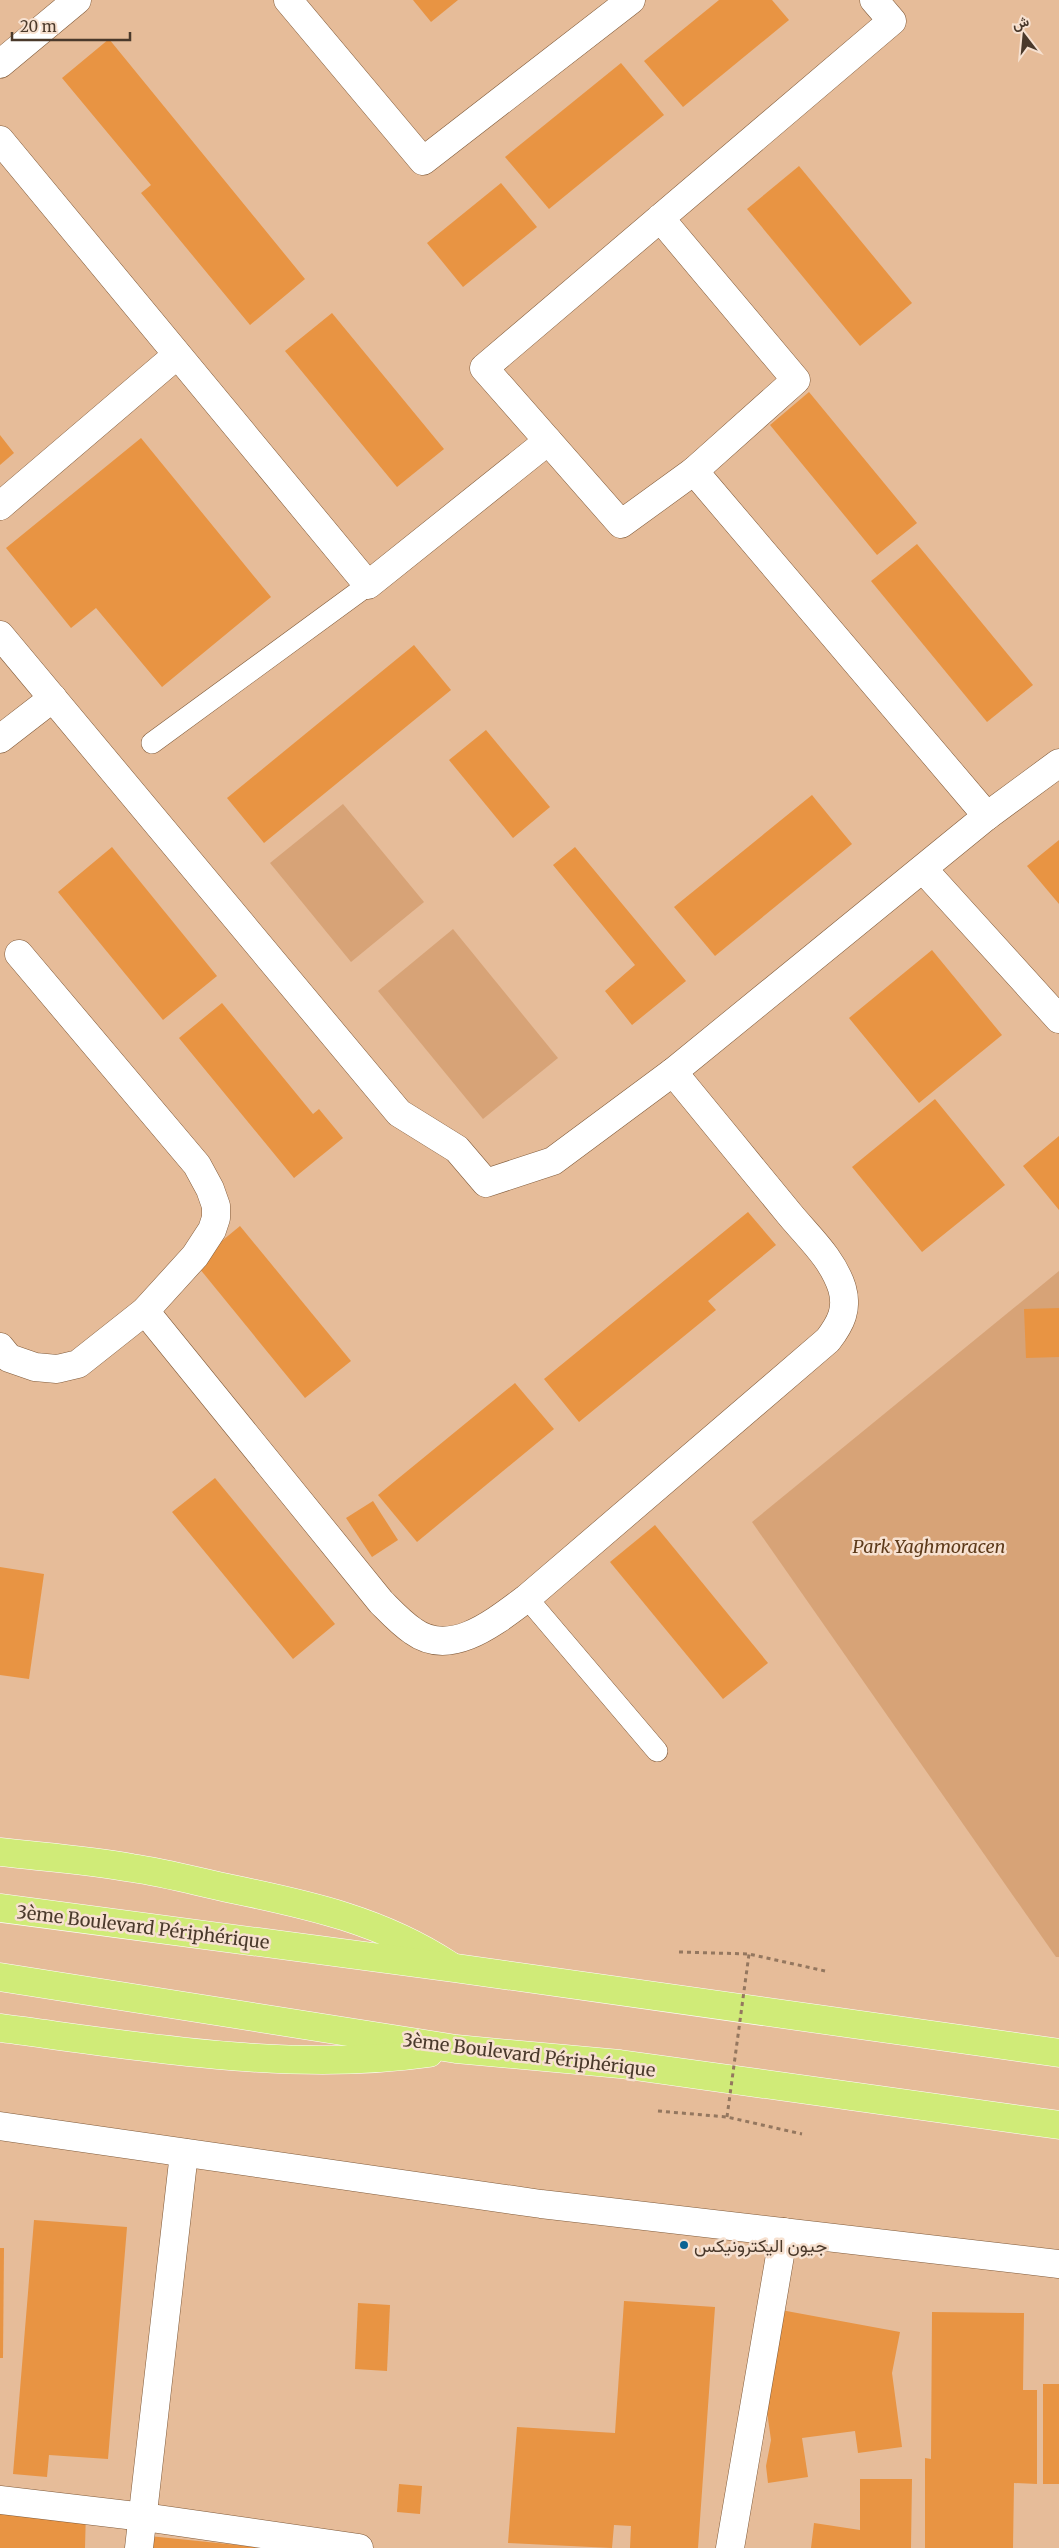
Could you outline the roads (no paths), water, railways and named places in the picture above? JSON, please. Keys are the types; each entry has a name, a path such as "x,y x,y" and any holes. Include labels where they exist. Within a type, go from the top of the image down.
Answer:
{"highway":[{"path":"0,1852 132,1868 260,1894 341,1914 402,1937 455,1968"},
{"name":"3ème Boulevard Périphérique","path":"0,1908 455,1968 1059,2053"},
{"name":"3ème Boulevard Périphérique","path":"0,1977 456,2049 620,2064 1059,2125"},
{"path":"0,2028 184,2052 316,2060 382,2060 456,2049"}],"street":[{"path":"0,64 77,0"},
{"path":"288,0 423,162 631,0"},
{"path":"660,218 796,380 694,471 621,524 484,368 660,218 892,21 874,0"},
{"path":"0,140 368,585 548,441"},
{"path":"0,506 177,355"},
{"path":"694,471 987,816"},
{"path":"0,635 399,1113 457,1149 486,1183 553,1161 673,1072 987,816 1059,763"},
{"path":"0,739 53,698"},
{"path":"923,869 1059,1019"},
{"path":"0,1347 9,1358 34,1367 64,1368 78,1364 145,1311 195,1256 212,1230 216,1212 210,1189 197,1165 19,954"},
{"path":"145,1311 381,1602 414,1632 442,1642 463,1638 499,1620 527,1598 828,1340 841,1323 845,1304 842,1288 831,1262 802,1230 673,1072"},
{"path":"0,2126 540,2204 1059,2264"},
{"path":"139,2548 184,2153"},
{"path":"730,2548 784,2232"},
{"path":"0,2500 144,2516 359,2548"}],"lane":[{"path":"152,743 368,585"},
{"path":"527,1598 657,1751"}],"place":[{"name":"جيون اليكترونيكس","path":"684,2245"}],"park label":[{"name":"Park Yaghmoracen","path":"929,1546"}]}
